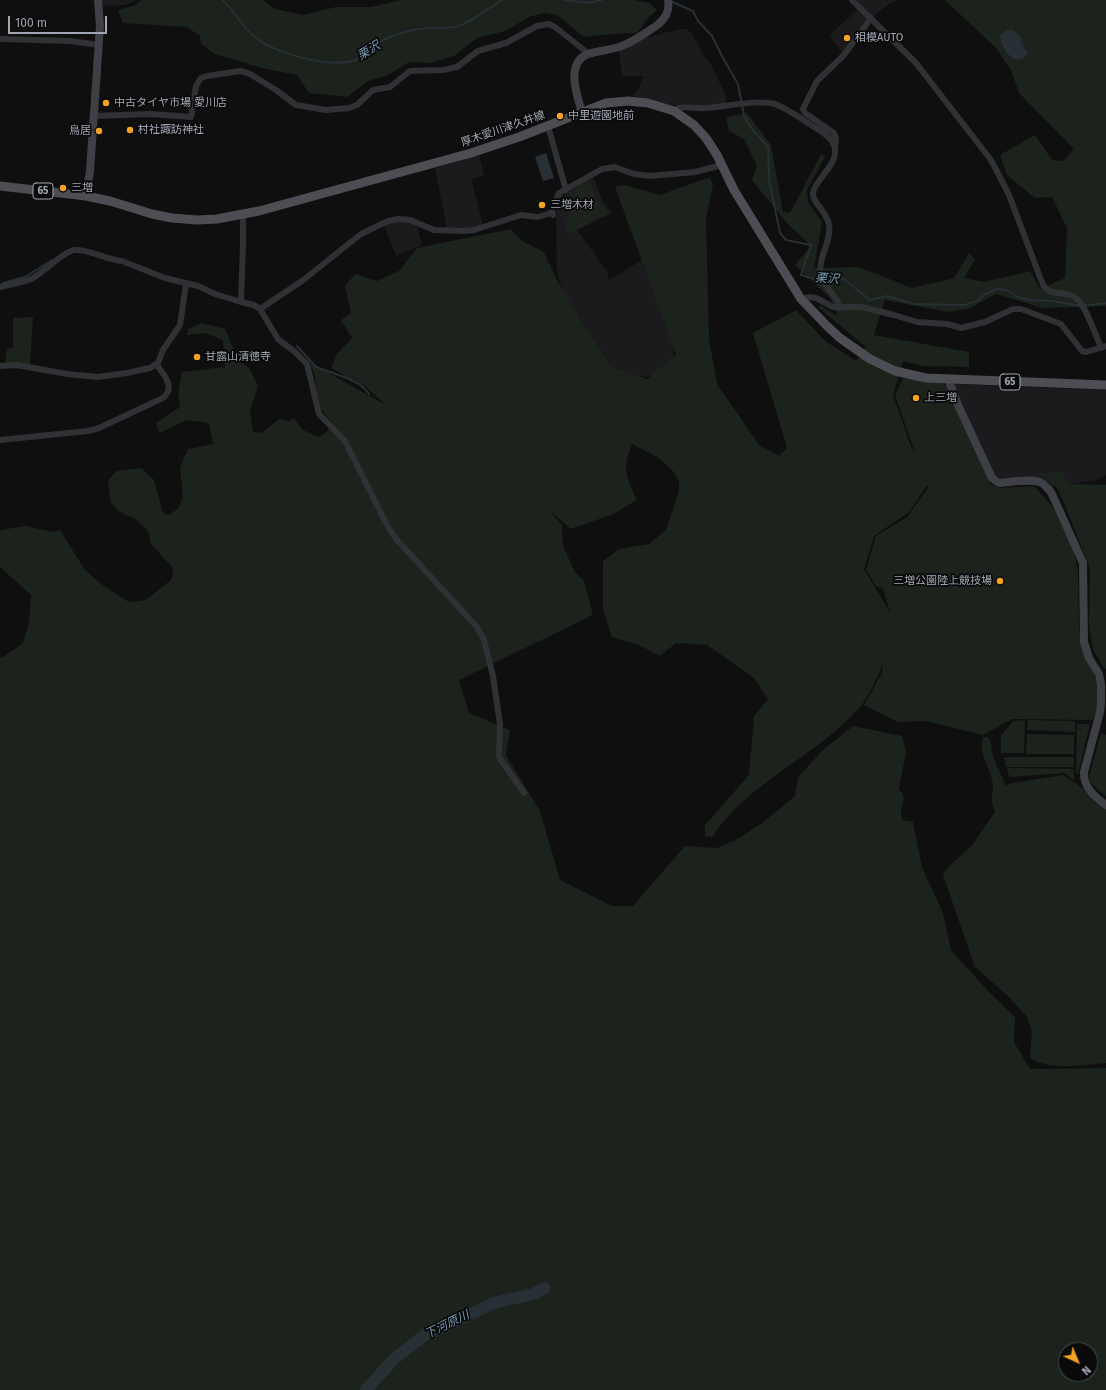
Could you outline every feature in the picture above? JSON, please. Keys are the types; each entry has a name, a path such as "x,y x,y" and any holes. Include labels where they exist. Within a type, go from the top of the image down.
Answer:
{"main road":[{"name":"厚木愛川津久井線","path":"0,186 86,196 110,201 152,214 183,219 217,219 243,214 450,159 519,137 606,103 628,101 648,103 674,111 687,119 700,131 710,143 734,190 801,299 840,338 870,359 883,366 909,375 926,378 1106,385"}],"street":[{"path":"86,196 90,170 99,45 100,16 98,0"},
{"path":"801,299 810,297 816,298 828,305 840,308 862,307 917,322 947,324 961,328 985,322 1013,309 1021,309 1058,323 1082,351 1086,352 1104,347 1082,304 1072,295 1052,292 1045,288 1007,191 994,166 924,72 907,53 852,0"},
{"path":"582,112 574,89 574,76 580,60 589,54 619,47 635,40 660,23 665,17 669,8 668,1"},
{"path":"840,308 837,300 823,283 821,263 828,238 829,228 826,214 814,200 813,193 815,187 833,160 836,138 834,133 805,113 803,109 817,81 844,54 871,18"},
{"path":"94,116 150,114 191,116 195,89 201,78 240,71 250,74 276,90 296,105 326,110 349,108 357,105 373,90 390,87 408,72 413,70 443,70 457,67 483,49 506,43 529,30 546,24 555,27 589,54"},
{"path":"0,39 70,42 99,45"},
{"path":"674,111 679,107 704,108 767,103 781,107 826,135 835,147"},
{"path":"548,126 566,190"},
{"path":"260,309 302,281 361,234 388,221 398,219 410,220 434,230 474,230 520,215 538,217 552,214 552,210 559,193 596,172 608,167 620,168 634,174 650,176 695,172 722,165"},
{"path":"241,302 244,245 243,214"},
{"path":"0,287 31,278 72,250 82,250 127,263 165,278 198,286 215,294 254,305 260,309 278,339 295,352 307,364 319,414 345,442 389,529 397,540 478,627 484,640 493,676 500,724 499,757 524,793"},
{"path":"0,366 17,365 67,374 98,377 150,368 156,364 163,350 180,325 186,284"},
{"path":"0,440 88,431 109,425 163,398 168,394 170,389 168,382 156,364"},
{"path":"948,379 958,405 992,478 1000,483 1035,480 1042,483 1051,492 1080,556 1084,570 1084,642 1089,658 1099,674 1102,695 1100,712 1084,772 1084,780 1087,787 1106,805"}],"shaded area":[{"path":"101,0 135,0 126,5 103,6"},
{"path":"141,0 263,0 275,9 303,15 336,7 371,7 401,0 633,0 649,3 657,10 650,16 637,33 584,37 557,15 543,13 529,17 505,31 477,38 454,56 430,63 409,62 386,76 370,80 347,97 309,93 297,75 262,68 215,54 201,44 200,36 187,27 123,23 118,10 136,5"},
{"path":"855,0 898,0 889,4 873,17"},
{"path":"945,0 1106,0 1106,306 1043,308 996,294 968,309 949,312 885,300 874,335 969,352 969,367 922,366 903,361 893,395 911,447 915,452 895,395 903,378 943,383 949,390 991,485 1000,488 1034,486 1052,506 1074,551 1078,571 1079,629 1082,648 1093,669 1098,688 1098,706 1093,720 1012,719 983,735 926,721 898,722 864,705 882,673 883,664 873,687 864,702 843,725 745,800 727,817 712,837 705,836 705,825 749,775 754,716 768,699 753,677 707,645 676,643 660,656 641,646 612,637 603,610 603,561 619,549 649,544 666,530 679,491 679,481 674,472 659,458 632,444 626,466 628,479 637,500 611,515 571,529 549,510 562,525 563,546 575,572 584,581 593,615 459,680 469,713 510,730 506,755 540,811 560,880 612,906 633,906 685,846 717,848 736,840 762,823 795,796 798,777 824,749 853,726 902,736 906,753 899,788 904,798 901,810 902,820 913,822 922,867 943,913 951,950 988,991 1015,1017 1014,1042 1030,1069 1106,1068 1106,1390 0,1390 0,657 2,658 23,643 29,623 31,595 0,567 0,530 26,526 52,532 60,530 85,570 101,584 129,602 146,600 172,579 173,568 151,544 148,531 135,519 118,511 111,503 108,481 116,471 141,468 154,480 163,513 168,515 178,509 183,496 180,468 188,449 213,444 209,423 187,420 159,433 156,423 180,407 178,394 182,372 225,367 223,340 205,333 187,335 188,329 202,323 225,329 238,360 249,368 258,386 250,411 253,432 261,433 279,419 286,420 288,422 294,418 303,430 318,437 327,432 332,423 320,408 316,391 315,377 310,363 316,368 325,371 386,405 365,386 331,368 337,354 352,338 341,320 351,313 345,286 355,274 377,281 399,271 417,248 511,229 522,241 544,252 557,280 584,326 611,366 647,379 676,354 615,187 624,185 660,195 710,177 713,185 706,218 709,339 717,384 759,445 779,456 787,448 753,333 796,310 825,341 856,361 866,347 819,308 820,305 837,316 831,299 795,265 811,246 786,222 752,180 757,166 744,139 729,131 726,117 747,113 771,145 783,212 790,213 821,154 825,157 807,190 808,202 822,222 814,268 859,267 912,288 954,278 969,253 975,259 964,278 984,282 1030,271 1040,289 1065,278 1067,228 1052,197 1035,198 1007,175 1000,155 1035,135 1052,160 1063,161 1074,149 1019,93 1011,70 996,48","holes":["927,485 928,488 907,517 876,536 866,570 876,586 883,589 890,612 864,569 874,536 909,512"]},
{"path":"860,9 868,17 868,21 844,54 830,37 832,33"},
{"path":"680,29 687,29 692,34 704,56 712,66 726,96 726,104 695,107 669,105 653,99 632,96 638,89 644,76 622,76 619,51 644,38"},
{"path":"1007,30 1013,30 1020,36 1021,43 1028,53 1019,60 1010,56 1001,41 1000,36"},
{"path":"546,153 554,178 543,181 535,157"},
{"path":"479,155 484,176 471,179 483,225 472,228 447,228 435,168"},
{"path":"593,175 602,200 612,213 577,230 607,271 609,280 642,260 674,344 673,355 668,364 657,374 646,377 638,376 612,366 569,312 557,272 556,207 560,196"},
{"path":"586,181 590,182 598,201 608,214 571,233 565,224 571,209 569,192"},
{"path":"394,221 407,222 417,226 422,245 396,256 384,225"},
{"path":"33,317 30,365 5,363 7,349 13,348 13,318"},
{"path":"952,384 1106,390 1106,475 1097,480 1051,487 1049,483 1034,477 1001,480 995,476"},
{"path":"1063,472 1067,484 1106,485 1106,669 1093,649 1089,627 1090,568 1056,486 1038,473"},
{"path":"1025,720 1024,753 1001,753 1001,736 1013,721"},
{"path":"1028,720 1075,721 1075,732 1027,730"},
{"path":"1077,724 1090,724 1078,774 1076,774"},
{"path":"1101,733 1106,735 1106,797 1090,782 1089,776"},
{"path":"1027,734 1074,735 1074,754 1026,754"},
{"path":"983,737 988,737 990,741 993,756 1006,786 1012,783 1063,775 1106,807 1106,1063 1077,1066 1057,1066 1047,1065 1030,1058 1032,1031 1027,1017 1008,996 975,967 943,875 946,869 972,845 995,812 992,798 992,779 982,750"},
{"path":"1004,757 1074,757 1074,767 1006,767"},
{"path":"1007,768 1074,769 1074,780 1064,773 1009,777"}],"waterway":[{"name":"栗沢","path":"222,0 231,8 249,32 263,42 274,48 302,58 331,62 344,62 358,59 380,42 404,32 424,28 448,28 459,26 503,0"},
{"name":"栗沢","path":"564,0 588,3 602,0"},
{"name":"栗沢","path":"670,1 693,11 698,21 712,36 738,84 744,116 752,129 768,147 769,180 780,233 786,240 811,245 801,275 814,279 844,279 870,300 887,296 913,304 964,305 977,301 984,295 996,289 1007,290 1018,297 1029,300 1052,301 1081,306 1106,303"},
{"path":"3,283 25,277 52,260"},
{"path":"297,346 316,367 359,384 369,394"},
{"name":"下河原川","path":"366,1390 394,1359 426,1334 447,1326 493,1303 534,1294 544,1288"}],"place":[{"name":"相模AUTO","path":"847,38"},
{"name":"中古タイヤ市場 愛川店","path":"106,103"},
{"name":"中里遊園地前","path":"560,116"},
{"name":"村社諏訪神社","path":"130,130"},
{"name":"鳥居","path":"99,131"},
{"name":"三増","path":"63,188"},
{"name":"三増木材","path":"542,205"},
{"name":"甘露山清徳寺","path":"197,357"},
{"name":"上三増","path":"916,398"},
{"name":"三増公園陸上競技場","path":"1000,581"}]}
